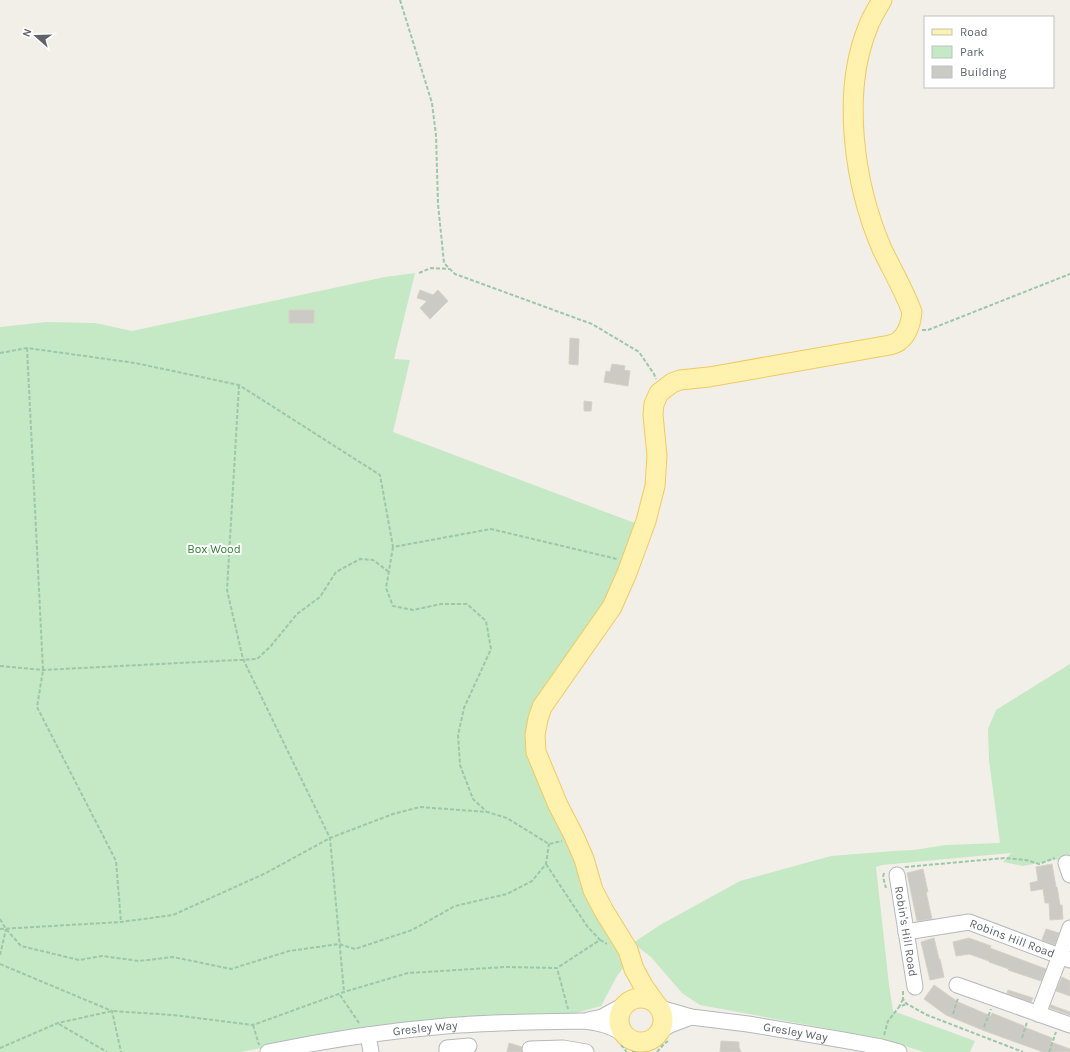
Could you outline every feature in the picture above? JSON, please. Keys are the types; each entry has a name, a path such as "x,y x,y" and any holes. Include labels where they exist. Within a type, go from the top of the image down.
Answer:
{"main road":[{"path":"631,1046 632,1041 644,1043 655,1039 664,1019 658,1006 644,987 634,969 628,950 593,890 584,858 558,805 536,752 535,735 538,719 542,707 612,607 631,563 646,521 655,486 658,456 652,416 654,404 659,393 672,383 680,380 709,377 890,346 899,341 908,330 912,312 910,304 882,248 866,206 856,161 853,111 856,72 860,51 868,26 882,0"},
{"path":"631,1046 619,1022 621,1010 626,1004 634,981 634,969"},
{"path":"626,1004 639,998 649,999 658,1006"}],"street":[{"name":"Robin's Hill Road","path":"897,875 906,932 908,986"},
{"name":"Robins Hill Road","path":"906,932 969,922 1065,958"},
{"path":"1034,1013 1065,958 1070,928"},
{"path":"959,986 1065,1023"},
{"name":"Gresley Way","path":"577,1021 602,1017 626,1004"},
{"name":"Gresley Way","path":"658,1006 691,1017 748,1024 881,1047 899,1052"},
{"name":"Gresley Way","path":"655,1039 670,1025 691,1017"},
{"name":"Gresley Way","path":"264,1049 445,1026 577,1021 598,1022 614,1028 631,1046"},
{"path":"368,1035 371,1052"},
{"path":"447,1052 447,1048 469,1046"},
{"path":"530,1049 563,1048 579,1051"}],"path":[{"path":"400,0 432,103 436,135 438,204 444,263 455,274 592,324 639,352 654,374 661,391"},
{"path":"419,273 431,268 450,269"},
{"path":"908,330 928,330 1070,274"},
{"path":"0,353 27,348 135,363 239,384 380,475 393,547 386,588 393,606 413,610 441,604 467,604 486,621 492,649 464,708 458,735 460,765 472,799 487,812"},
{"path":"27,348 43,670 37,707 116,861 121,922"},
{"path":"239,384 227,590 243,660 330,838 344,992"},
{"path":"393,547 491,529 631,563"},
{"path":"0,666 43,670 257,659 270,647 297,614 320,597 336,572 360,559 373,560 389,572"},
{"path":"0,929 121,922 173,915 266,873 330,838 393,814 420,807 487,812 507,818 549,844 562,842 574,836"},
{"path":"0,919 21,946 79,960 102,956 138,961 173,957 231,969 289,951 339,944 355,948 412,930 455,906 507,894 532,882 546,864 549,844"},
{"path":"914,866 1005,858 1026,860 1039,864 1064,865"},
{"path":"0,1048 58,1023 112,1012 172,1015 253,1025 344,992 408,973 506,967 557,968 600,940 587,926 546,864"},
{"path":"0,955 6,928"},
{"path":"0,964 112,1012"},
{"path":"557,968 577,1021"},
{"path":"881,1047 888,1021 903,1000 908,986"},
{"path":"953,1014 959,986"},
{"path":"340,994 368,1035"},
{"path":"984,1026 994,998"},
{"path":"903,1000 907,1004 927,1015 1023,1052"},
{"path":"899,1007 907,1004"},
{"path":"112,1012 121,1052"},
{"path":"1022,1038 1034,1013"},
{"path":"58,1023 107,1052"},
{"path":"1049,1052 1065,1023"},
{"path":"253,1025 264,1049"}],"green space":[{"name":"Box Wood","path":"415,273 394,359 410,360 393,432 640,525 611,597 532,722 616,944 623,968 601,1006 576,1013 316,1037 241,1052 0,1052 0,327 47,322 95,323 132,331 385,277"},
{"path":"1070,664 1070,857 1023,866 1003,862 1011,853 882,865 876,867 893,1011 975,1041 970,1052 924,1052 889,1041 700,1005 682,993 651,957 633,943 660,925 740,881 831,856 914,850 946,845 1000,843 989,760 988,729 996,710"}],"building":[{"path":"420,290 433,295 438,290 448,301 430,319 420,308 427,301 417,298"},
{"path":"289,310 314,310 314,323 289,323"},
{"path":"570,338 579,339 578,365 569,364"},
{"path":"612,364 625,366 624,370 630,371 628,386 604,382 606,371 610,372"},
{"path":"584,401 592,402 591,411 584,411"},
{"path":"1052,864 1060,905 1062,905 1063,919 1050,920 1049,903 1045,903 1043,889 1031,891 1030,883 1038,881 1036,867"},
{"path":"923,869 932,919 917,921 907,873"},
{"path":"1046,929 1059,933 1055,945 1042,940"},
{"path":"934,938 944,977 930,980 921,942"},
{"path":"969,938 991,946 990,948 1046,969 1041,981 1008,970 1009,969 969,954 956,956 953,942"},
{"path":"1062,977 1070,981 1070,996 1056,991"},
{"path":"934,985 958,1002 991,1016 992,1013 1052,1038 1051,1042 1070,1049 1070,1052 1043,1052 946,1015 924,999"},
{"path":"1008,990 1033,998 1031,1002 1007,993"},
{"path":"1051,1005 1070,1012 1070,1015 1050,1008"},
{"path":"721,1041 739,1042 741,1052 720,1052"},
{"path":"509,1043 522,1047 522,1052 507,1052"}]}
